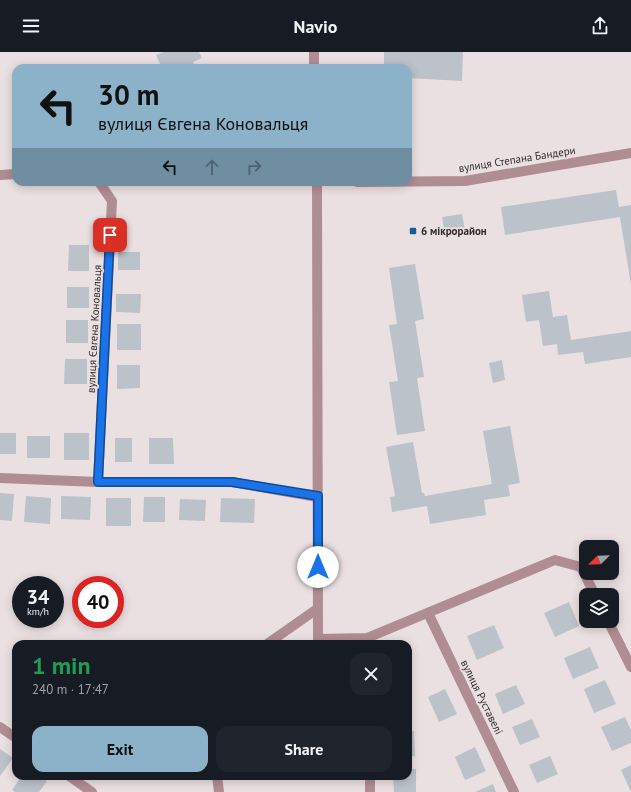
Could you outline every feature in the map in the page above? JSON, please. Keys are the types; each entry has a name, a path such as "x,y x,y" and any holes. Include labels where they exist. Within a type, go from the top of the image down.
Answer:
{"street":[{"path":"314,52 314,64"},
{"name":"вулиця Степана Бандери","path":"412,181 465,181 631,153"},
{"path":"0,175 12,174"},
{"name":"вулиця Євгена Коновальця","path":"98,482 112,201 102,186"},
{"path":"317,186 318,639 342,640"},
{"path":"0,478 98,482 232,482 318,496"},
{"path":"369,640 428,613 556,560 581,567 592,588"},
{"path":"273,640 318,609"},
{"name":"вулиця Руставелі","path":"428,613 514,792"},
{"path":"612,628 631,667"},
{"path":"0,727 12,735"},
{"path":"75,780 92,792"},
{"path":"218,780 219,792"},
{"path":"370,780 370,792"}],"building":[{"path":"163,52 199,52 202,58 193,62 194,64 160,64 156,55"},
{"path":"384,52 463,52 462,81 412,78 412,64 384,64"},
{"path":"616,190 619,207 631,205 631,285 620,217 505,235 501,207"},
{"path":"462,214 465,230 445,233 442,217"},
{"path":"69,245 89,245 89,271 68,271"},
{"path":"118,252 140,252 140,270 118,270"},
{"path":"415,264 424,319 415,321 424,377 417,378 425,431 397,435 389,382 398,381 389,325 397,324 389,268"},
{"path":"67,287 89,287 89,308 67,308"},
{"path":"549,291 553,317 567,315 571,340 631,331 631,357 585,364 583,352 558,355 557,344 543,346 539,320 526,322 522,295"},
{"path":"116,294 141,294 140,313 116,312"},
{"path":"66,320 88,320 88,343 66,343"},
{"path":"117,324 141,324 141,350 117,350"},
{"path":"65,359 87,359 87,384 64,384"},
{"path":"502,360 505,380 493,383 489,363"},
{"path":"117,365 140,365 140,388 117,389"},
{"path":"510,426 520,483 508,485 510,496 484,500 486,515 430,524 427,506 392,512 390,497 395,496 386,447 413,442 422,493 424,493 425,496 492,484 483,431"},
{"path":"0,433 16,433 16,454 0,454"},
{"path":"64,433 89,433 89,460 64,460"},
{"path":"27,436 50,436 50,458 27,458"},
{"path":"115,438 132,438 132,462 115,462"},
{"path":"149,438 173,438 174,464 149,464"},
{"path":"0,493 14,494 12,521 0,520"},
{"path":"26,496 51,498 50,524 24,522"},
{"path":"61,496 91,497 90,520 61,519"},
{"path":"144,497 165,497 165,522 143,522"},
{"path":"106,498 131,498 131,526 106,526"},
{"path":"221,498 255,499 254,523 220,522"},
{"path":"180,499 206,500 205,521 179,520"},
{"path":"569,602 579,626 555,637 544,613"},
{"path":"494,625 504,648 477,660 467,636"},
{"path":"590,647 599,668 573,679 564,658"},
{"path":"605,680 616,704 594,713 584,689"},
{"path":"516,685 525,704 503,714 495,694"},
{"path":"445,689 457,714 439,722 428,697"},
{"path":"625,717 631,730 631,743 612,751 601,727"},
{"path":"532,719 540,737 520,745 512,727"},
{"path":"412,731 414,731 415,756 412,756"},
{"path":"475,747 486,771 465,780 455,757"},
{"path":"0,749 12,757 12,759 0,776"},
{"path":"550,756 558,774 537,783 529,765"},
{"path":"631,765 631,792 621,770"},
{"path":"412,769 416,769 416,792 394,792 393,780 412,780"},
{"path":"19,780 47,781 39,792 15,792 12,790"},
{"path":"493,784 496,792 475,792"}],"place":[{"name":"6 мікрорайон","path":"413,231"}],"route":[{"path":"110,235 98,482 232,482 318,496 318,567"}]}
